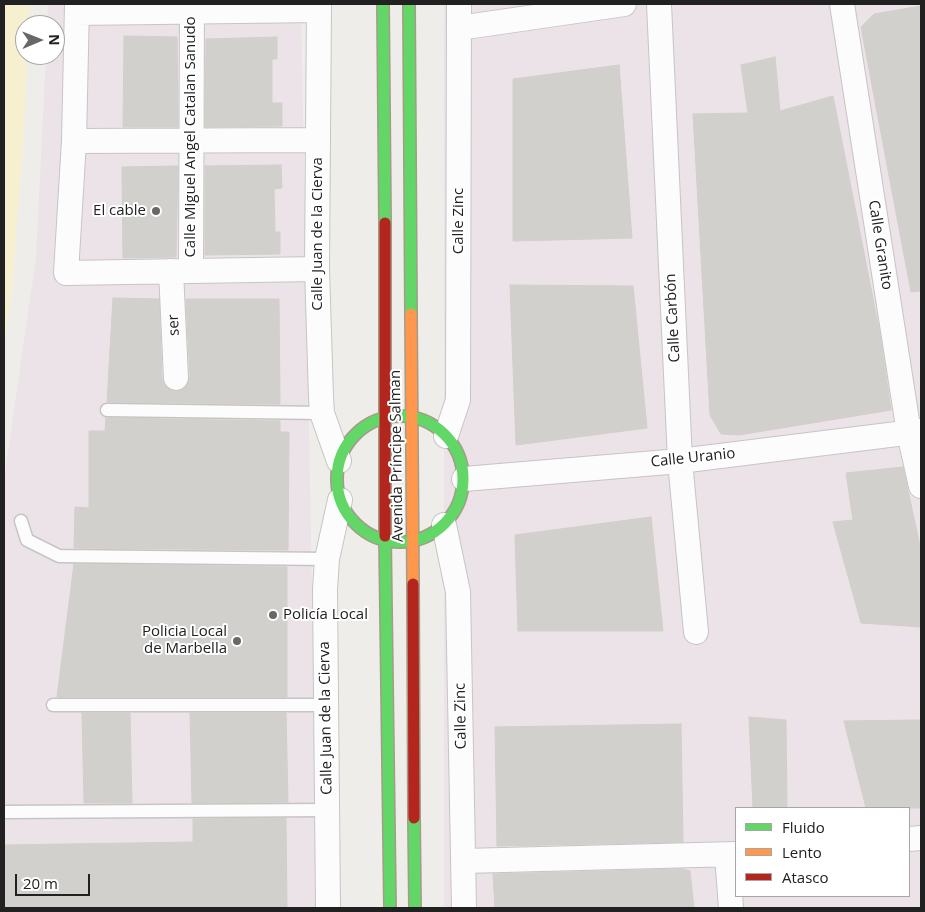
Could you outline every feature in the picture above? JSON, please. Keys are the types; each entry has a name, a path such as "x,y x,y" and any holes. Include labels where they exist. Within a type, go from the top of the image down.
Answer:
{"main road":[{"name":"Avenida Príncipe Salman","path":"382,4 390,908"},
{"name":"Avenida Príncipe Salman","path":"409,4 413,542 411,592 415,908"},
{"path":"412,417 430,424 446,436 459,456 464,479 459,504 444,525 430,536 413,542 386,541 371,536 358,527 347,514 340,500 337,480 339,461 346,446 356,433 370,424 385,418 412,417"}],"street":[{"name":"Calle Zinc","path":"446,436 458,400 459,4"},
{"path":"459,28 624,4"},
{"name":"Calle Carbón","path":"659,4 680,460 696,632"},
{"name":"Calle Granito","path":"842,4 915,432 921,486"},
{"path":"317,269 66,273 74,140 77,8 320,7"},
{"name":"Calle Juan de la Cierva","path":"320,7 317,269 322,413 339,461"},
{"name":"Calle Miguel Angel Catalan Sanudo","path":"181,271 191,140 192,8"},
{"path":"74,140 318,140"},
{"name":"ser","path":"176,378 181,271"},
{"name":"Calle Uranio","path":"464,479 680,460 915,432"},
{"name":"Calle Juan de la Cierva","path":"328,908 325,590 327,559 340,500"},
{"name":"Calle Zinc","path":"444,525 458,592 464,908"},
{"path":"464,860 732,855 731,908"}],"lane":[{"path":"107,410 322,413"},
{"path":"21,520 27,540 59,556 327,559"},
{"path":"53,705 327,705"},
{"path":"4,812 327,810"}],"shaded area":[{"path":"48,4 301,4 318,908 4,908 4,479 36,258 46,65 65,65 65,15 47,15"},
{"path":"444,4 921,4 921,908 444,908"}],"sand":[{"path":"4,4 29,4 28,15 15,15 15,65 27,65 25,115 12,292 4,342"}],"building":[{"path":"921,6 921,291 911,292 861,27 874,14"},
{"path":"124,36 177,37 178,127 123,127"},
{"path":"277,37 277,59 272,59 272,103 282,103 282,126 205,127 206,39"},
{"path":"775,57 780,111 833,96 880,334 891,410 739,435 721,434 710,415 693,114 748,113 741,65"},
{"path":"619,65 632,238 513,241 513,79"},
{"path":"281,165 282,188 274,189 275,232 280,232 280,254 205,255 205,166"},
{"path":"178,166 176,257 123,258 122,167"},
{"path":"510,285 633,286 647,428 516,445"},
{"path":"113,298 159,299 162,379 165,386 176,392 184,389 190,378 186,299 279,299 280,404 107,402"},
{"path":"106,418 280,421 280,432 289,432 288,550 74,548 75,507 89,508 89,431 105,431"},
{"path":"903,467 921,551 921,627 861,623 833,522 853,520 846,473"},
{"path":"651,517 663,631 518,631 515,535"},
{"path":"74,564 287,567 287,697 57,697"},
{"path":"82,713 130,713 132,803 84,803"},
{"path":"190,713 286,713 288,802 192,803"},
{"path":"749,717 786,720 787,807 753,807"},
{"path":"921,720 921,808 866,807 844,721"},
{"path":"681,724 683,842 497,846 495,727"},
{"path":"286,818 287,908 4,908 4,845 193,842 193,819"},
{"path":"683,869 690,871 694,908 495,908 493,874"}],"traffic: fast":[{"path":"383,4 385,223"},
{"path":"409,4 411,314"},
{"path":"400,416 424,421 445,434 458,455 463,479 458,503 445,524 424,537 400,542 376,537 355,524 342,503 337,479 342,455 355,434 376,421 400,416"},
{"path":"385,536 390,908"},
{"path":"414,818 415,908"}],"traffic: slow":[{"path":"411,314 413,584"}],"traffic: jam":[{"path":"385,223 385,536"},
{"path":"413,584 414,818"}],"place":[{"name":"El cable","path":"156,211"},
{"name":"Policía Local","path":"273,615"},
{"name":"Policia Local de Marbella","path":"237,641"}]}
